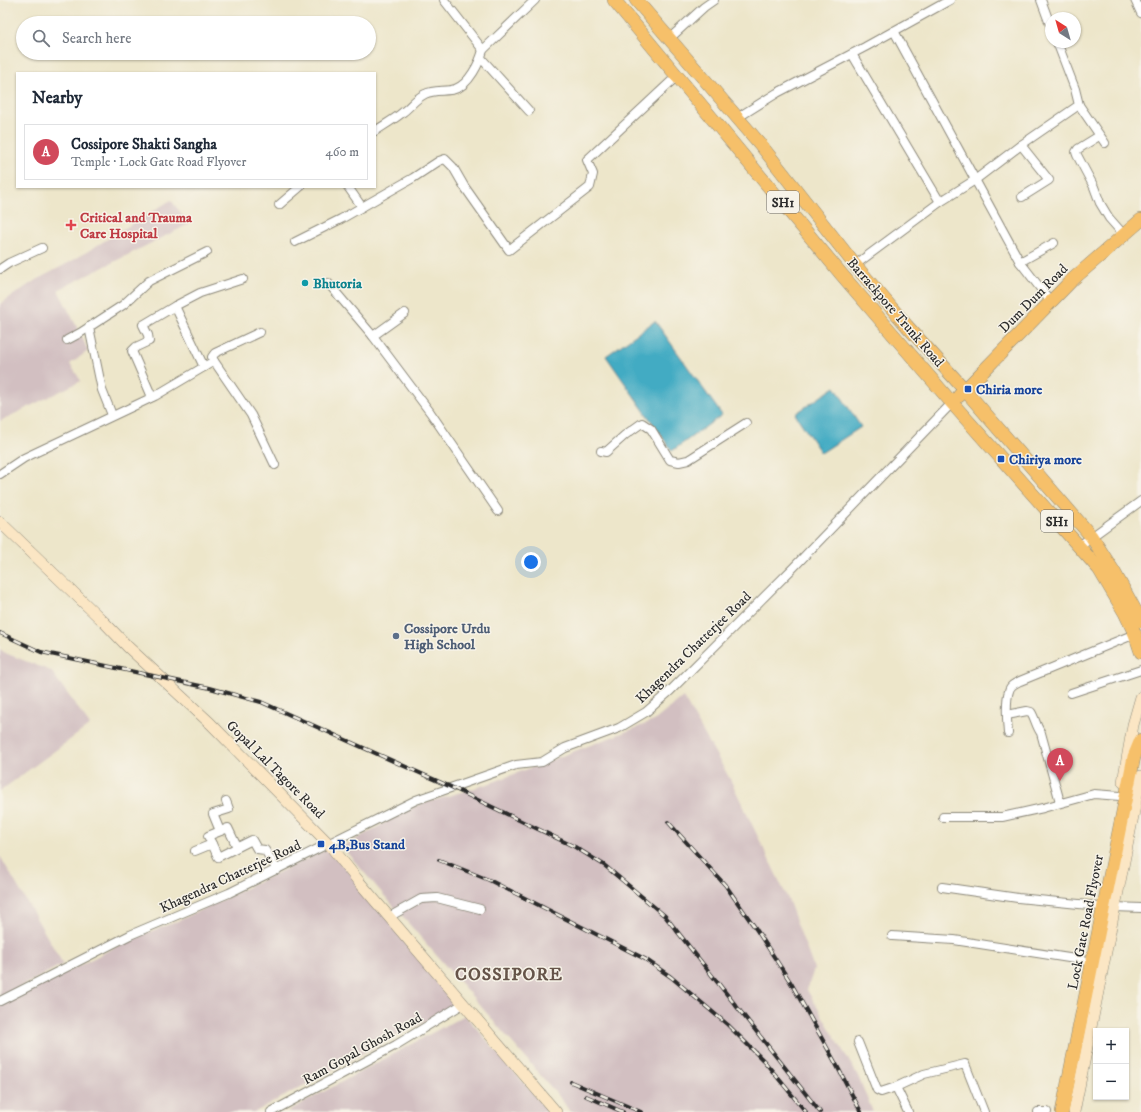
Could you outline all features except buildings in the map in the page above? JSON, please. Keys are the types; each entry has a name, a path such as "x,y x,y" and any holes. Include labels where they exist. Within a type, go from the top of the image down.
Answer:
{"main road":[{"name":"Barrackpore Trunk Road","path":"614,0 842,275 952,403 1099,569 1125,612 1141,652"},
{"name":"Barrackpore Trunk Road","path":"636,0 737,118 855,265 1091,536 1114,572 1141,621"},
{"path":"750,163 765,152"},
{"name":"Dum Dum Road","path":"952,403 1072,280 1141,220"},
{"name":"Lock Gate Road Flyover","path":"1062,1112 1134,757 1140,742"}],"street":[{"path":"444,0 482,54 529,111"},
{"path":"376,130 403,112 415,100 426,93 456,89 462,86 475,70 482,54 535,0"},
{"path":"669,39 704,7 714,0"},
{"path":"737,118 777,93 894,31 940,2 950,0"},
{"path":"1041,0 1045,12"},
{"path":"1135,0 1141,13"},
{"path":"894,31 1020,262 1052,302"},
{"path":"1059,48 1075,89 1079,105 1105,143"},
{"path":"852,54 940,202"},
{"path":"295,242 362,207 413,178 439,161 445,159 453,167 464,186 509,250 590,187 593,174 587,160 678,76"},
{"path":"855,265 940,202 975,180 1021,145 1079,105"},
{"path":"1099,136 1078,149 1076,152 1100,203 1124,235"},
{"path":"1021,145 1048,180 1022,197"},
{"path":"278,205 299,188"},
{"path":"349,188 362,207"},
{"path":"1020,262 1054,243"},
{"path":"0,269 9,263 42,248"},
{"path":"67,340 123,305 149,281 206,252"},
{"path":"152,397 132,351 136,347 149,341 143,325 200,293 243,279"},
{"path":"328,283 374,336 430,412 498,511"},
{"path":"175,306 204,366"},
{"path":"374,336 405,313"},
{"path":"89,327 102,390 112,415"},
{"path":"260,332 215,354 212,357 251,415 274,465"},
{"path":"0,474 24,458 152,397 214,361"},
{"name":"Khagendra Chatterjee Road","path":"0,1001 130,935 229,893 416,800 516,765 542,762 568,746 619,728 646,712 670,691 793,568 952,403"},
{"path":"601,450 606,452 625,435 642,423 651,428 670,460 679,462 688,460 746,423"},
{"path":"1079,546 1141,501"},
{"name":"Gopal Lal Tagore Road","path":"0,522 128,647 210,723 329,844 389,917 556,1112"},
{"path":"1008,733 1007,715 1009,690 1013,685 1135,634"},
{"path":"1072,693 1141,670"},
{"path":"1056,1112 1099,906 1133,725 1141,697"},
{"path":"1007,715 1026,711 1031,712 1034,716 1036,725 1041,733 1060,802"},
{"path":"1074,1112 1141,776"},
{"path":"942,817 1002,817 1043,808 1060,802 1094,794 1120,796"},
{"path":"220,831 213,814 229,809 226,801"},
{"path":"238,847 228,828 208,836 218,857 238,847 252,840 257,849 265,850 277,870"},
{"path":"195,851 212,844"},
{"path":"942,887 1018,898 1099,906"},
{"path":"389,917 421,899 437,898 480,909"},
{"path":"1115,907 1141,908"},
{"path":"892,936 954,940 1088,961"},
{"name":"Ram Gopal Ghosh Road","path":"271,1112 396,1045 463,1004"},
{"path":"858,1042 877,1090 882,1092 924,1074 965,1064 984,1112"},
{"path":"896,1087 908,1112"},
{"path":"1038,1112 1047,1112"}],"shaded area":[{"path":"171,200 189,224 58,290 88,351 70,364 81,381 0,421 0,304 36,280 72,261"},
{"path":"0,649 5,653 51,671 90,725 0,791"},
{"path":"683,697 730,779 788,899 814,969 807,990 858,1076 873,1112 570,1112 562,1100 342,847 415,806 488,784 654,721"},
{"path":"329,848 463,1004 382,1043 255,1112 0,1112 0,1006 129,940 178,921"},
{"path":"0,856 63,964 0,998"},
{"path":"465,1015 549,1112 287,1112 312,1098"}],"water":[{"path":"655,321 722,415 672,451 606,356"},
{"path":"835,387 861,427 821,453 795,414"}],"railway":[{"path":"0,633 41,652 210,688 261,702 451,787 575,847 604,865 665,916 820,1112"},
{"path":"668,822 726,886 756,929 791,983 861,1112"},
{"path":"439,860 489,880 645,959 671,977 728,1025 764,1061 806,1112"},
{"path":"571,1082 641,1112"},
{"path":"586,1096 623,1112"}],"place":[{"name":"Critical and Trauma Care Hospital","path":"71,225"},
{"name":"Bhutoria","path":"305,283"},
{"name":"Chiria more","path":"968,389"},
{"name":"Chiriya more","path":"1001,459"},
{"name":"Cossipore Urdu High School","path":"396,636"},
{"name":"Cossipore Shakti Sangha","path":"1060,781"},
{"name":"4B,Bus Stand","path":"321,844"}],"district":[{"name":"COSSIPORE","path":"509,974"}]}
